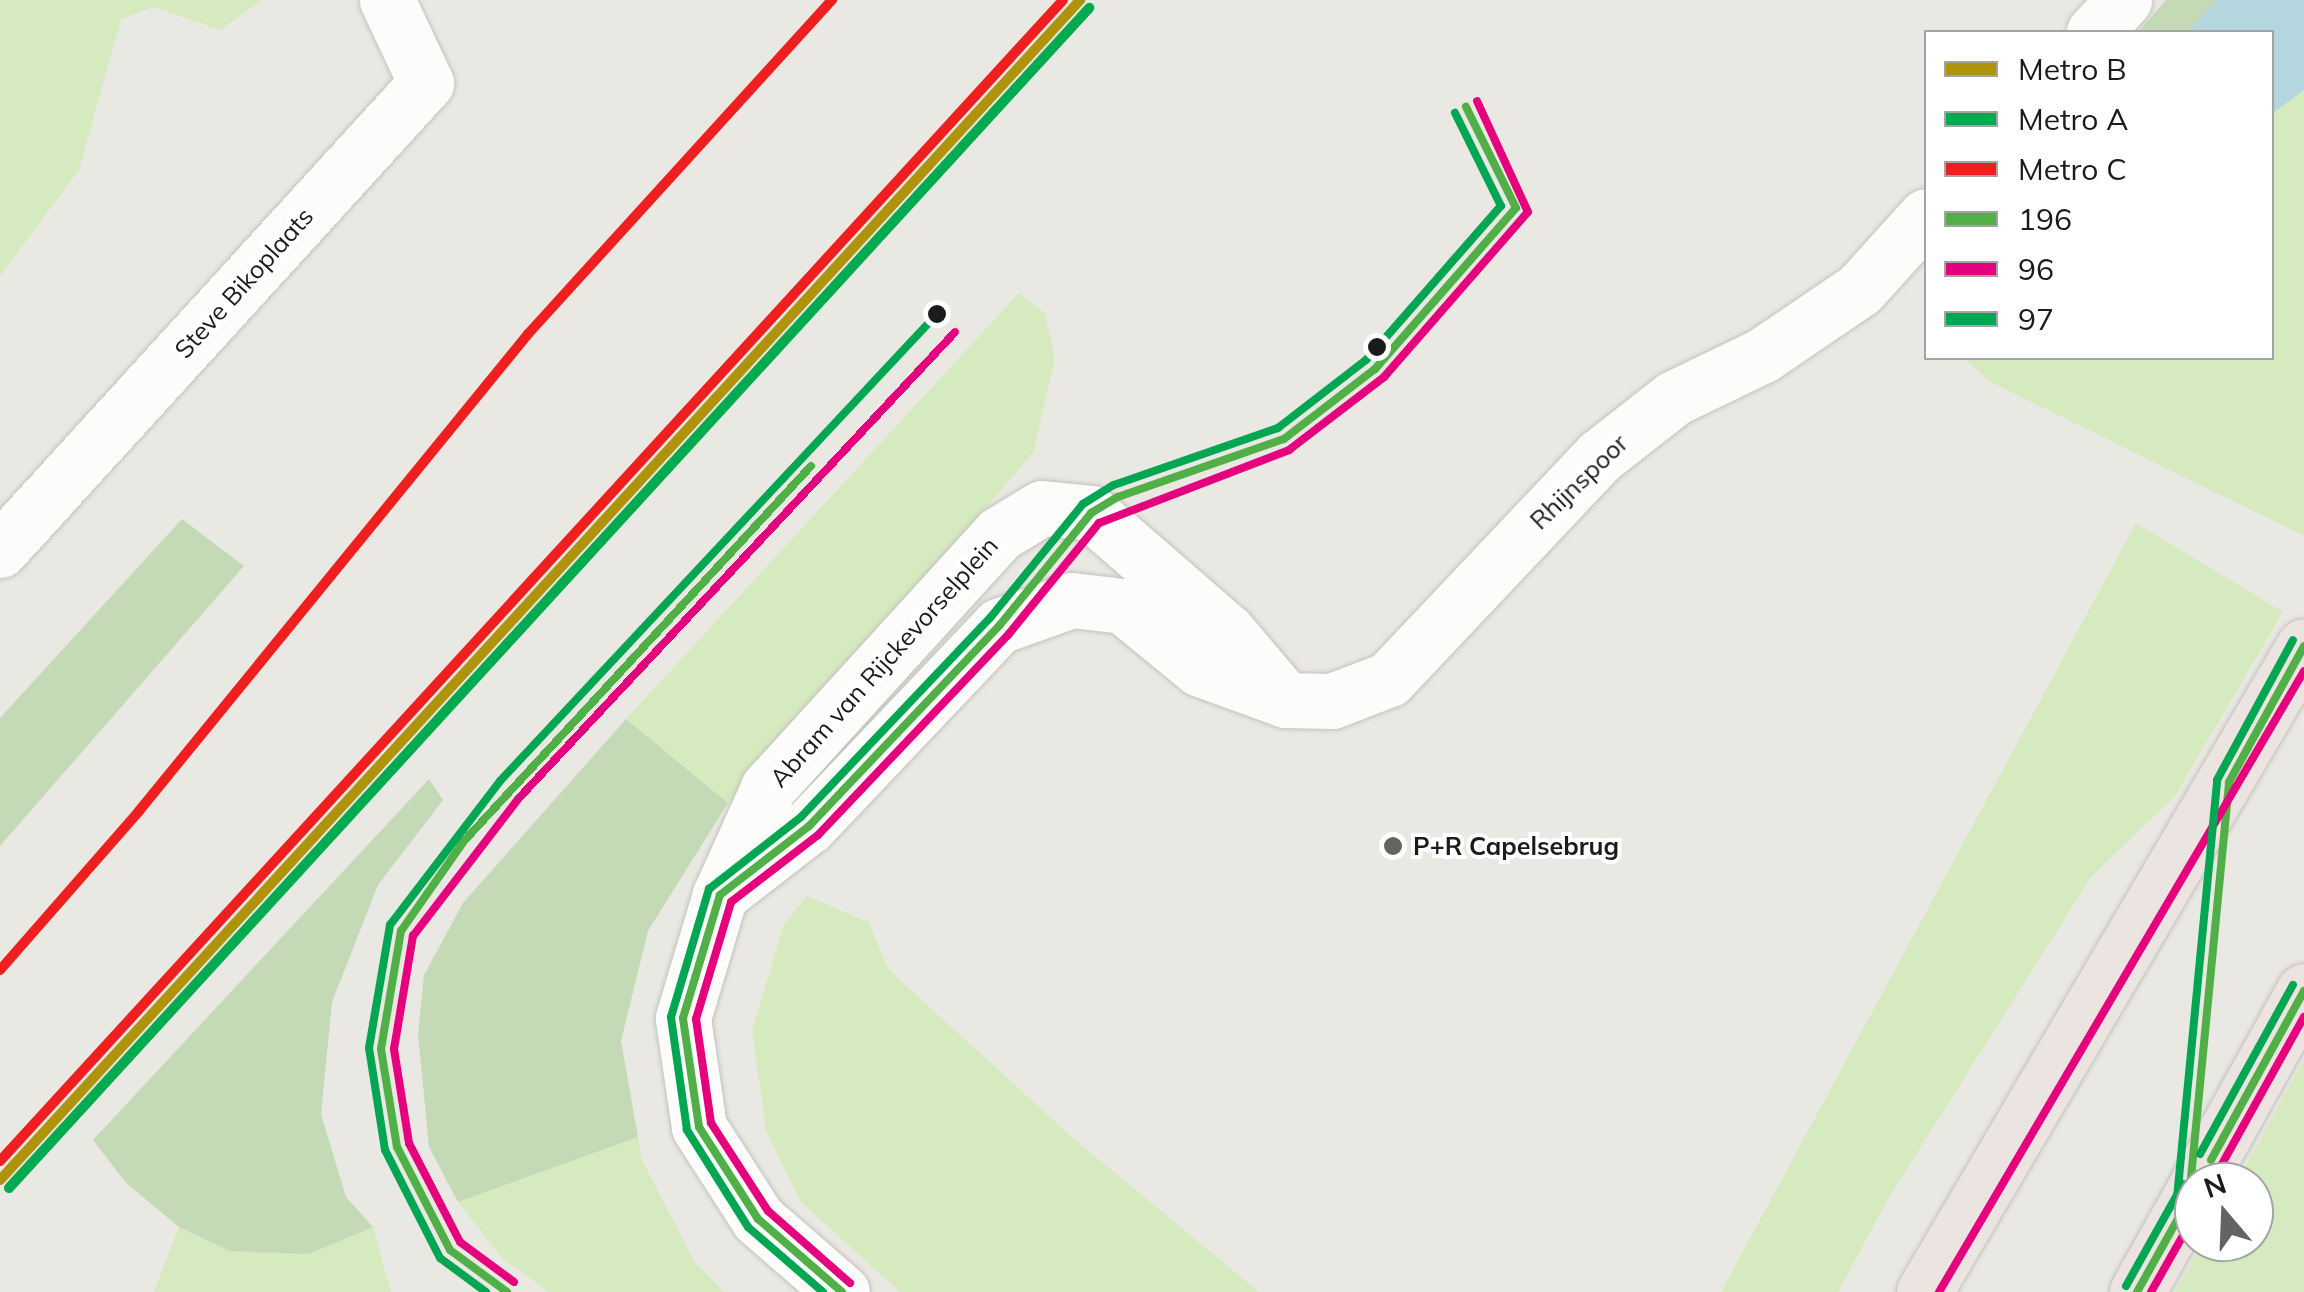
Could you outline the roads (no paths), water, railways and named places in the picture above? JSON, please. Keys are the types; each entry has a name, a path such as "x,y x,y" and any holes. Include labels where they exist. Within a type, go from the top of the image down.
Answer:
{"highway":[{"path":"1924,1292 2304,646"},
{"path":"2209,1162 2304,991"},
{"path":"2137,1292 2174,1226"}],"street":[{"name":"Steve Bikoplaats","path":"0,550 426,83 387,0"},
{"path":"2096,30 2124,0"},
{"name":"Rhijnspoor","path":"1285,700 1332,701 1389,679 1600,456 1674,398 1764,355 1860,289 1924,218"},
{"name":"Abram van Rijckevorselplein","path":"827,1285 758,1219 699,1126 683,1018 720,895 768,788 999,534 1042,508 1091,513 1228,632 1285,700"},
{"path":"720,895 809,826 999,626 1072,600 1123,606 1200,669 1285,700"}],"water":[{"path":"2217,0 2304,0 2304,90 2274,112 2274,30 2189,30"}],"metro line":[{"name":"C","path":"0,970 139,811 528,334 832,0"},
{"name":"C","path":"0,1161 1063,0"},
{"name":"B","path":"0,1180 1080,0"},
{"name":"A","path":"9,1188 1089,8"}],"place":[{"name":"P+R Capelsebrug","path":"1393,846"}]}
